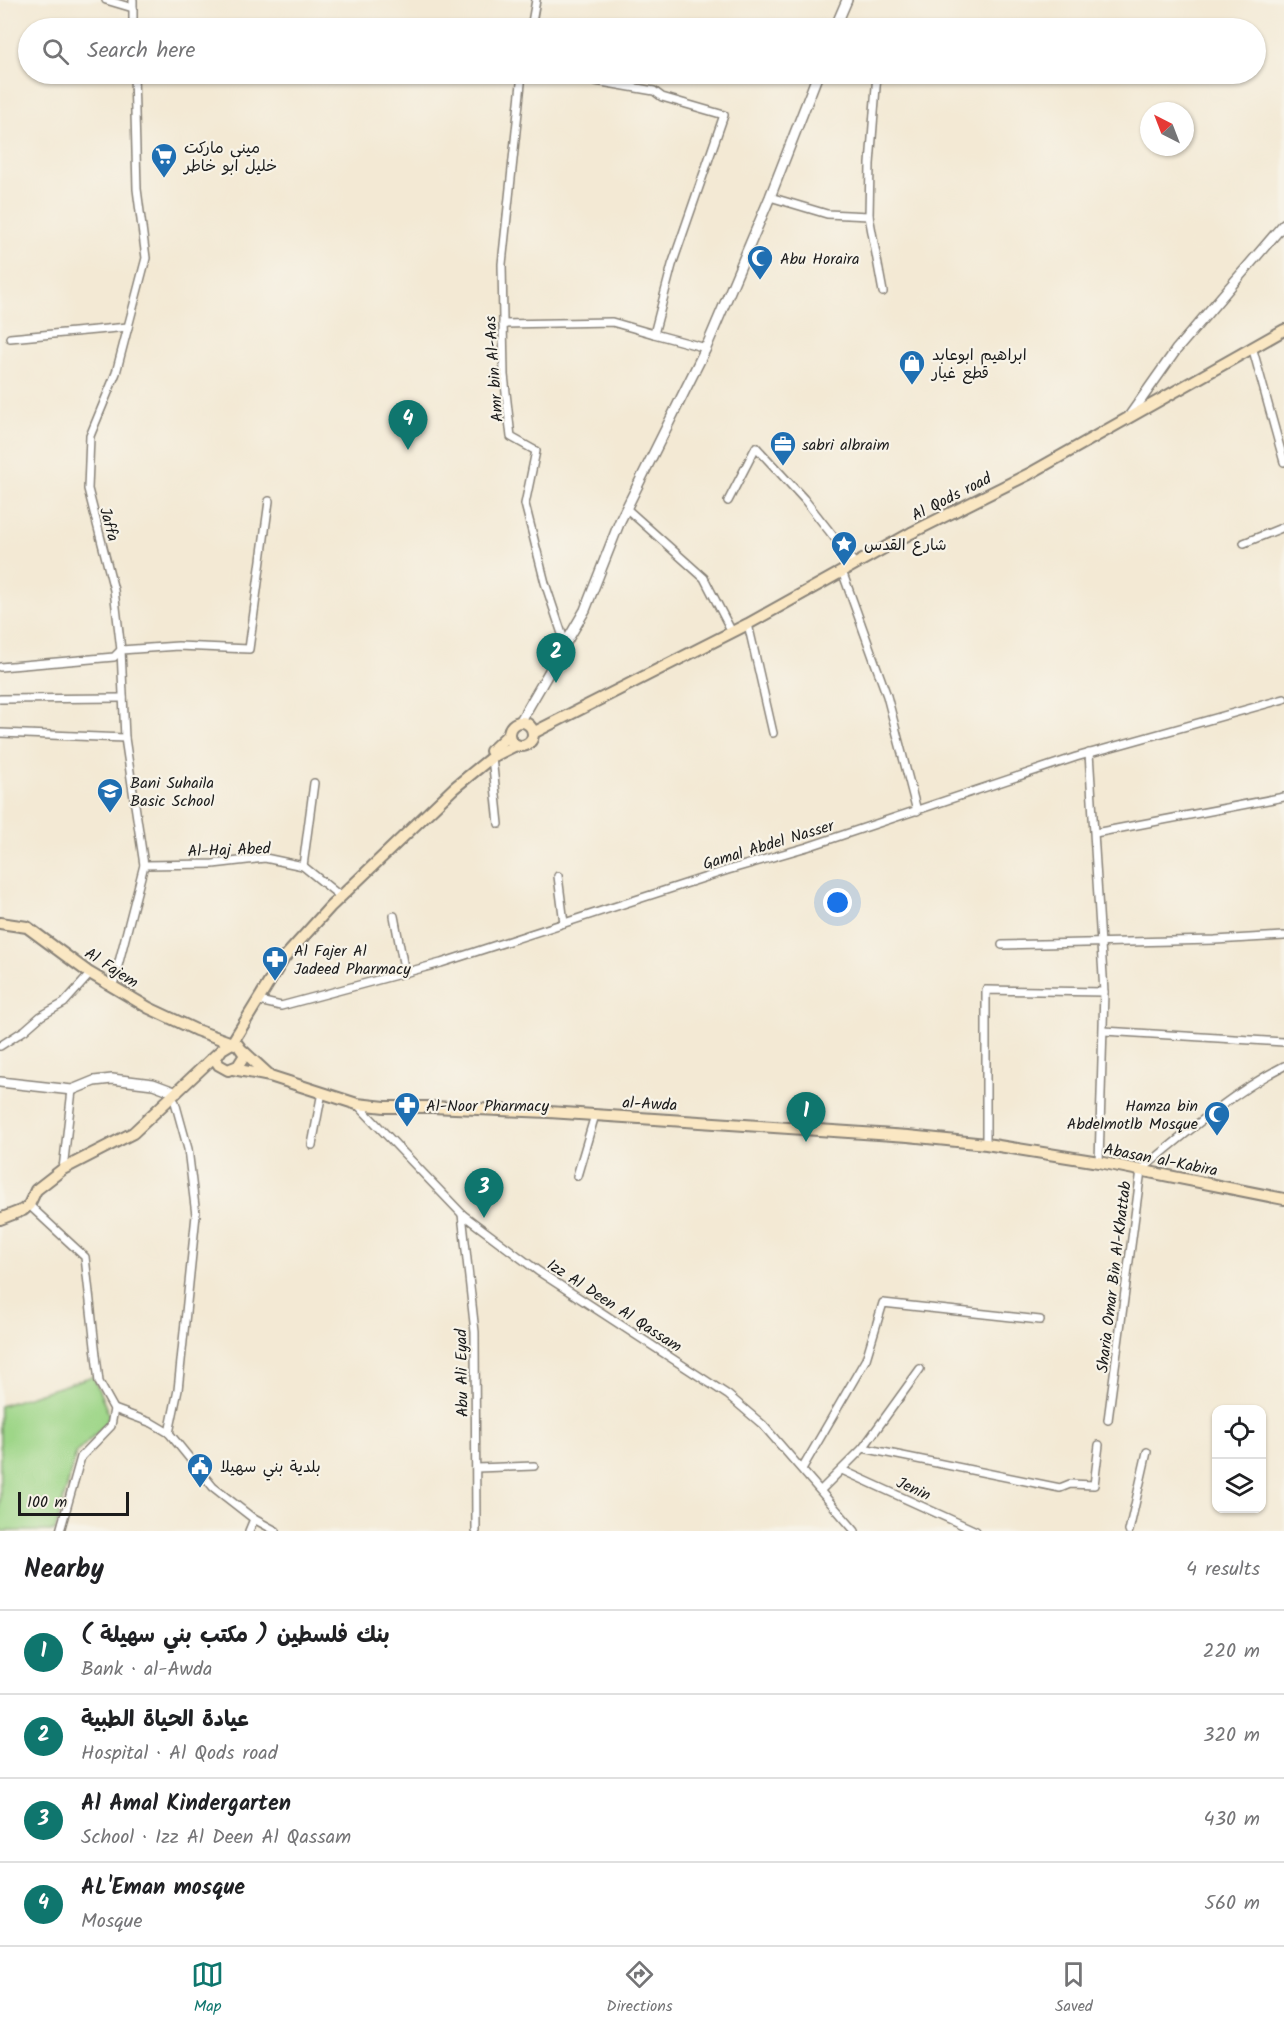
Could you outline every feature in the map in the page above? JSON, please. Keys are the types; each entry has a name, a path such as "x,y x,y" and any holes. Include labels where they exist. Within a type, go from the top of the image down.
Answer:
{"main road":[{"name":"Al Qods road","path":"533,733 748,624 1253,350 1284,330"},
{"path":"196,1077 208,1071 230,1070 243,1062 239,1048 246,1024 284,958 330,906 359,868 415,814 509,735 512,726 520,722 529,725 533,733 526,744 516,745 492,758 415,822 339,895"},
{"path":"509,735 516,745"},
{"name":"Al Fajem","path":"0,923 27,927 91,973 149,1008 239,1048"},
{"path":"209,1035 219,1045 216,1062 230,1070"},
{"path":"0,1225 17,1220 31,1207 40,1192 55,1180 132,1140 219,1052 239,1048"},
{"name":"al-Awda","path":"239,1048 270,1076"},
{"name":"al-Awda","path":"230,1070 270,1076 357,1104 385,1107 595,1115 908,1136 1031,1151"},
{"path":"0,1220 31,1207 36,1190 63,1169 133,1133 178,1094"},
{"name":"Abasan al-Kabira","path":"1031,1151 1099,1162 1284,1199"}],"street":[{"path":"105,0 133,8"},
{"path":"133,0 133,18"},
{"path":"533,18 536,0"},
{"path":"839,18 846,0"},
{"name":"Jaffa","path":"113,985 144,866 125,738 121,650 114,590 88,489 90,436 116,373 146,258 137,189 134,84"},
{"name":"Amr bin Al-Aas","path":"521,84 502,264 504,375 511,436 536,451 525,504 545,583 565,643"},
{"path":"613,84 654,91 662,97 724,115 672,265 654,334"},
{"path":"520,722 585,610 627,509 706,348 771,197 814,84"},
{"path":"876,84 870,164 869,216 883,292"},
{"path":"771,197 827,214 869,216"},
{"path":"1127,419 1176,350 1254,262 1284,224"},
{"path":"503,324 612,322 706,348"},
{"path":"10,338 129,327"},
{"path":"1253,350 1284,462"},
{"path":"728,501 756,447 804,499 855,564"},
{"path":"0,667 114,657 121,650 178,646 249,649 269,501"},
{"path":"627,509 675,549 704,578 732,632"},
{"path":"1244,543 1284,527"},
{"path":"842,571 887,696 917,811"},
{"path":"748,624 773,733"},
{"path":"0,699 123,698"},
{"name":"Gamal Abdel Nasser","path":"259,1001 281,1006 405,973 917,811 1089,753 1284,699"},
{"path":"0,734 125,738"},
{"path":"1089,753 1104,992 1099,1162"},
{"path":"492,758 499,824"},
{"path":"303,866 314,783"},
{"path":"1095,833 1284,797"},
{"name":"Al-Haj Abed","path":"144,866 213,864 265,858 303,866 339,895"},
{"path":"558,876 564,923"},
{"path":"394,916 405,973"},
{"path":"1002,945 1284,936"},
{"path":"0,1046 25,1030 41,1016 64,1003 91,973"},
{"path":"986,1144 986,990 1104,992"},
{"path":"1104,1031 1284,1042"},
{"name":"Sharia Omar Bin Al-Khattab","path":"1108,1420 1141,1170 1216,1111 1263,1077 1284,1066"},
{"path":"0,1082 72,1090 94,1081 112,1079 153,1084 178,1094 196,1215 178,1390 169,1433"},
{"path":"63,1169 72,1090"},
{"path":"312,1145 322,1092"},
{"name":"Izz Al Deen Al Qassam","path":"357,1104 462,1214 538,1271 728,1395 763,1425 855,1531"},
{"path":"577,1176 595,1115"},
{"path":"31,1207 85,1257 99,1382 114,1409 111,1426 81,1457 60,1531"},
{"name":"Abu Ali Eyad","path":"462,1214 475,1332 476,1531"},
{"path":"802,1469 866,1359 883,1303 1040,1320"},
{"path":"821,1490 863,1448 920,1369"},
{"path":"114,1409 152,1423 169,1433 213,1487 254,1519 276,1531"},
{"path":"863,1448 1060,1488 1070,1484 1094,1485 1099,1445"},
{"path":"1130,1531 1147,1452"},
{"path":"477,1467 534,1466"},
{"name":"Jenin","path":"842,1470 976,1531"},
{"path":"249,1531 254,1519"}],"green space":[{"path":"93,1376 109,1415 105,1425 76,1453 55,1531 0,1531 0,1406"}],"place":[{"name":"ميني ماركت خليل ابو خاطر","path":"164,179"},
{"name":"Abu Horaira","path":"760,281"},
{"name":"ابراهيم ابوعابد قطع غيار","path":"912,386"},
{"name":"AL'Eman mosque","path":"408,450"},
{"name":"sabri albraim","path":"783,467"},
{"name":"شارع القدس","path":"844,567"},
{"name":"عيادة الحياة الطبية","path":"556,683"},
{"name":"Bani Suhaila Basic School","path":"110,814"},
{"name":"Al Fajer Al Jadeed Pharmacy","path":"275,982"},
{"name":"Al-Noor Pharmacy","path":"407,1128"},
{"name":"Hamza bin Abdelmotlb Mosque","path":"1217,1137"},
{"name":"بنك فلسطين ( مكتب بني سهيلة )","path":"806,1142"},
{"name":"Al Amal Kindergarten","path":"484,1218"},
{"name":"بلدية بني سهيلا","path":"200,1489"}]}
